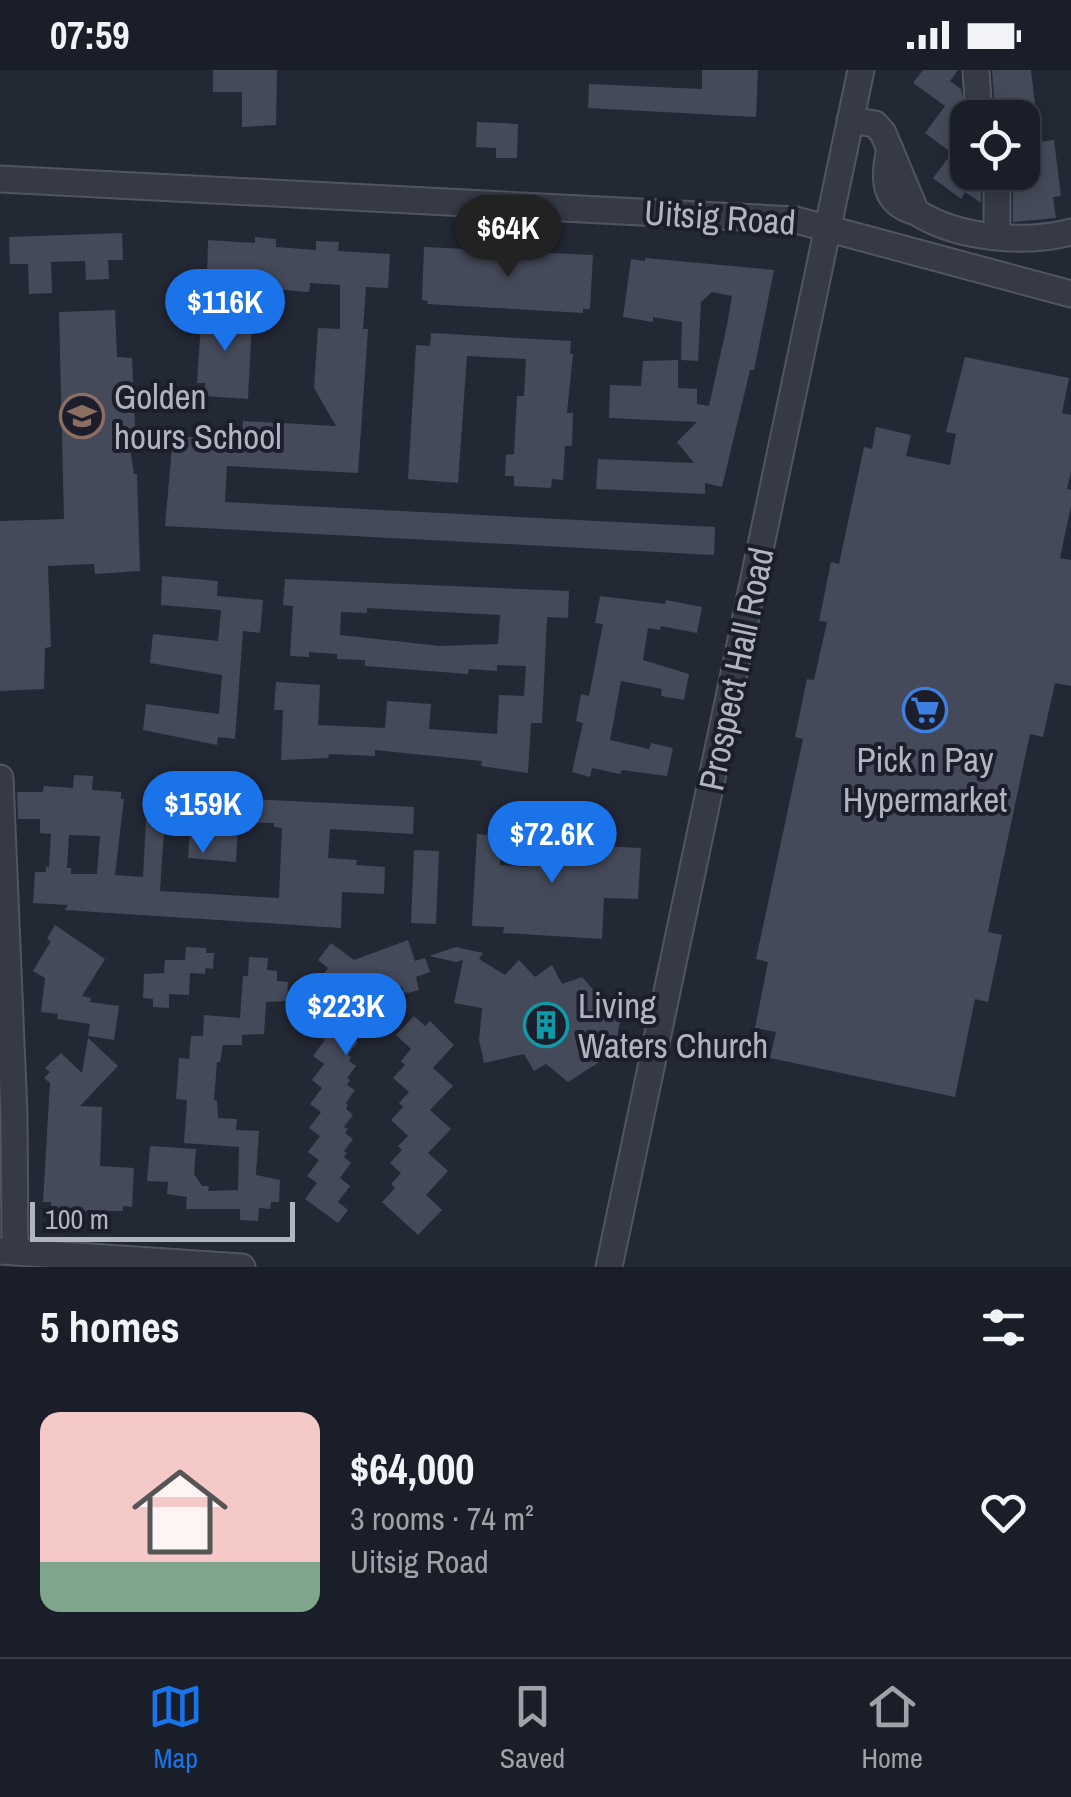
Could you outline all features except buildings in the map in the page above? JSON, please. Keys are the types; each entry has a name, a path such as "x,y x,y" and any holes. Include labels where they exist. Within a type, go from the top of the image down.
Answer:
{"street":[{"name":"Prospect Hall Road","path":"609,1267 860,70"},
{"path":"976,70 978,100"},
{"path":"850,120 875,124 883,133 916,212 950,226 996,236 1050,237 1071,232"},
{"name":"Uitsig Road","path":"0,179 796,220 1071,294"},
{"path":"996,236 997,190"},
{"path":"0,778 8,1251 242,1267"}],"place":[{"name":"Golden hours School","path":"82,416"},
{"name":"Pick n Pay Hypermarket","path":"925,710"},
{"name":"Living Waters Church","path":"546,1025"}]}
